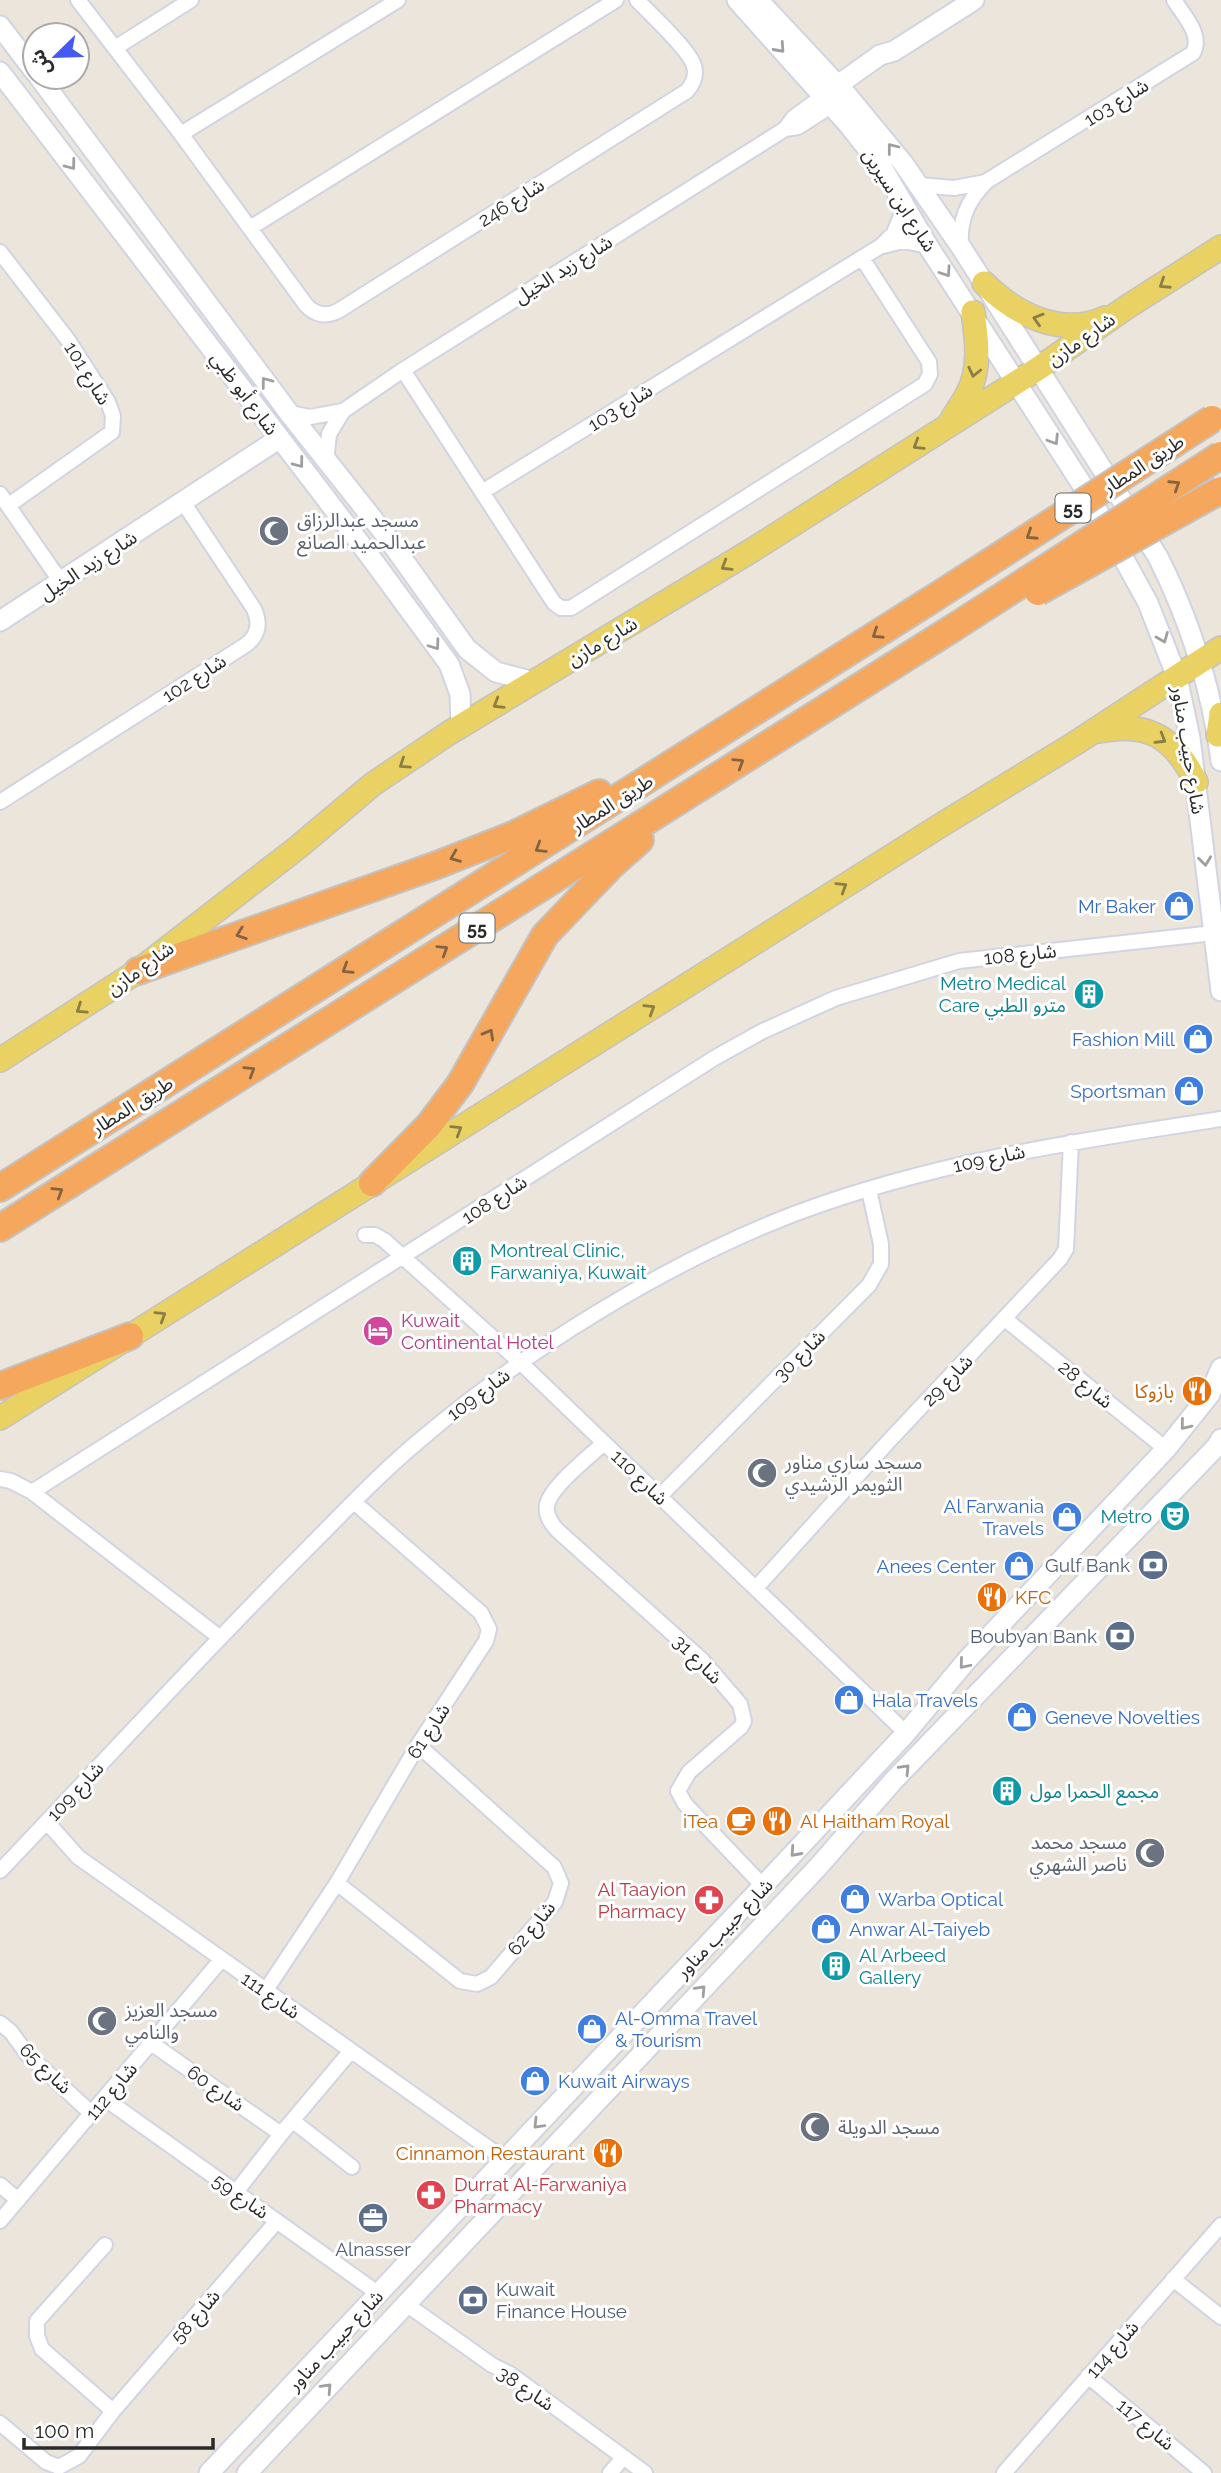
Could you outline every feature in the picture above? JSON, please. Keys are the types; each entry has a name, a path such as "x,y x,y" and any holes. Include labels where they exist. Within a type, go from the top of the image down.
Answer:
{"highway":[{"name":"طريق المطار","path":"0,1188 717,736 1218,415"},
{"name":"طريق المطار","path":"0,1228 921,650 958,631 1221,455"},
{"path":"958,631 1221,490"},
{"path":"138,971 437,865 513,835 717,736"},
{"path":"372,1183 429,1125 460,1084 545,935 612,865 700,788"},
{"path":"0,1386 130,1336"}],"main road":[{"name":"شارع مازن","path":"0,1060 138,971 297,848 373,785 461,726 754,549 1039,368 1221,247"},
{"path":"984,283 1002,301 1023,314 1046,322 1071,325 1100,320 1127,307"},
{"path":"948,426 975,376 978,355 973,312"},
{"path":"1074,744 1221,648"},
{"path":"0,1418 946,822 1096,731 1121,727 1145,730 1167,742 1185,760 1196,782"}],"street":[{"path":"78,0 250,228 616,0"},
{"path":"115,48 191,0"},
{"path":"181,134 398,0"},
{"name":"شارع 246","path":"250,228 306,306 320,314 338,311 687,92 695,78 691,58 637,0"},
{"name":"شارع ابن سيرين","path":"737,0 834,96 886,141 961,247 1039,368"},
{"name":"شارع ابن سيرين","path":"758,0 834,96 1017,382"},
{"name":"شارع زيد الخيل","path":"289,413 310,417 343,411 403,370 785,129 793,118 834,96 880,55 894,51 973,0"},
{"name":"شارع 103","path":"919,185 954,188 982,186 1193,53 1197,46 1196,37 1174,0"},
{"name":"شارع أبو ظبي","path":"0,26 21,54"},
{"name":"شارع أبو ظبي","path":"0,72 366,551 449,664 460,694 461,726"},
{"path":"23,102 39,100 43,95 42,91"},
{"name":"شارع أبو ظبي","path":"49,91 289,413 384,533 472,654 496,672 534,682"},
{"path":"43,129 48,113 64,111"},
{"path":"961,247 961,223 965,211 982,186"},
{"name":"شارع 103","path":"482,492 881,246 894,233 905,205"},
{"name":"شارع 103","path":"881,246 903,241 929,246"},
{"name":"شارع 101","path":"0,252 68,340 108,402 113,416 112,432 4,499"},
{"path":"403,370 554,603 566,609 575,606 925,384 930,374 929,362 862,258"},
{"name":"شارع حبيب مناور","path":"1039,368 1157,557 1175,592 1219,724 1221,761"},
{"name":"شارع حبيب مناور","path":"1017,382 1090,497 1129,565 1166,643 1177,677 1190,738 1221,991"},
{"path":"327,462 329,434 343,411"},
{"name":"شارع زيد الخيل","path":"0,621 280,438"},
{"path":"4,499 61,582"},
{"name":"شارع 102","path":"0,802 253,638 258,620 254,609 183,502"},
{"path":"366,551 372,551 382,545 384,533"},
{"name":"شارع 108","path":"32,1492 716,1056 762,1031 836,998 959,961 1214,933"},
{"name":"شارع 109","path":"0,1871 219,1637 417,1442 520,1362 586,1319 723,1245 794,1214 869,1190 973,1161 1071,1142 1221,1119"},
{"name":"شارع 29","path":"755,1588 1060,1259 1066,1249 1071,1142"},
{"name":"شارع 30","path":"660,1496 869,1285 881,1264 881,1244 869,1190"},
{"name":"شارع 110","path":"365,1235 374,1235 384,1240 520,1362 906,1733"},
{"name":"شارع 28","path":"1006,1319 1166,1448"},
{"name":"شارع حبيب مناور","path":"209,2473 906,1733 967,1660 1166,1448 1210,1394 1221,1368"},
{"name":"شارع حبيب مناور","path":"247,2473 818,1867 874,1804 1221,1439"},
{"name":"شارع 31","path":"604,1443 552,1493 547,1514 557,1530 702,1660 740,1704 744,1721 741,1727 689,1772 678,1791 685,1804 764,1886"},
{"path":"0,1479 11,1481 32,1492 219,1637"},
{"path":"1121,1496 1127,1513 1146,1519"},
{"name":"شارع 61","path":"266,1990 337,1883 418,1745 486,1641 489,1629 481,1612 354,1502"},
{"path":"1094,1524 1110,1526 1118,1532 1122,1538 1121,1546"},
{"name":"شارع 62","path":"337,1883 460,1981 477,1984 491,1977 555,1902 561,1883 554,1867 418,1745"},
{"path":"858,1783 854,1791 858,1799 864,1804 874,1804"},
{"name":"شارع 111","path":"47,1822 78,1857 504,2159"},
{"name":"شارع 112","path":"0,2221 221,1960"},
{"name":"شارع 65","path":"0,2023 11,2032 27,2054 92,2113"},
{"path":"627,2030 645,2028 651,2034 653,2042"},
{"name":"شارع 60","path":"151,2043 281,2134"},
{"path":"236,2192 350,2052"},
{"name":"شارع 59","path":"104,2098 379,2294"},
{"path":"293,2122 352,2167"},
{"path":"0,2185 18,2200"},
{"name":"شارع 58","path":"0,2423 46,2462 59,2467 79,2456 113,2411 277,2221"},
{"name":"شارع 114","path":"1004,2473 1221,2225"},
{"path":"105,2245 37,2321 37,2336 42,2349 113,2411"},
{"path":"1173,2279 1221,2317"},
{"name":"شارع 38","path":"406,2304 492,2365 510,2374 645,2473"},
{"name":"شارع 117","path":"1088,2376 1204,2473"},
{"path":"280,2398 289,2393 297,2394 300,2407 297,2420"},
{"path":"610,2473 623,2458"}],"place":[{"name":"مسجد عبدالرزاق عبدالحميد الصانع","path":"274,531"},
{"name":"Mr Baker","path":"1179,906"},
{"name":"Metro Medical Care مترو الطبي","path":"1089,994"},
{"name":"Fashion Mill","path":"1198,1039"},
{"name":"Sportsman","path":"1189,1091"},
{"name":"Montreal Clinic, Farwaniya, Kuwait","path":"467,1261"},
{"name":"Kuwait Continental Hotel","path":"378,1331"},
{"name":"بازوكا","path":"1197,1391"},
{"name":"مسجد ساري مناور الثويمر الرشيدي","path":"762,1473"},
{"name":"Metro","path":"1175,1516"},
{"name":"Al Farwania Travels","path":"1067,1517"},
{"name":"Gulf Bank","path":"1153,1565"},
{"name":"Anees Center","path":"1019,1566"},
{"name":"KFC","path":"992,1597"},
{"name":"Boubyan Bank","path":"1120,1636"},
{"name":"Hala Travels","path":"849,1700"},
{"name":"Geneve Novelties","path":"1022,1717"},
{"name":"مجمع الحمرا مول","path":"1007,1791"},
{"name":"iTea","path":"741,1821"},
{"name":"Al Haitham Royal","path":"777,1821"},
{"name":"مسجد محمد ناصر الشهري","path":"1150,1853"},
{"name":"Warba Optical","path":"855,1899"},
{"name":"Al Taayion Pharmacy","path":"709,1900"},
{"name":"Anwar Al-Taiyeb","path":"826,1929"},
{"name":"Al Arbeed Gallery","path":"836,1966"},
{"name":"مسجد العزيز والنامي","path":"102,2021"},
{"name":"Al-Omma Travel & Tourism","path":"592,2029"},
{"name":"Kuwait Airways","path":"535,2081"},
{"name":"مسجد الدويلة","path":"815,2127"},
{"name":"Cinnamon Restaurant","path":"608,2153"},
{"name":"Durrat Al-Farwaniya Pharmacy","path":"431,2195"},
{"name":"Alnasser","path":"373,2218"},
{"name":"Kuwait Finance House","path":"473,2300"}]}
